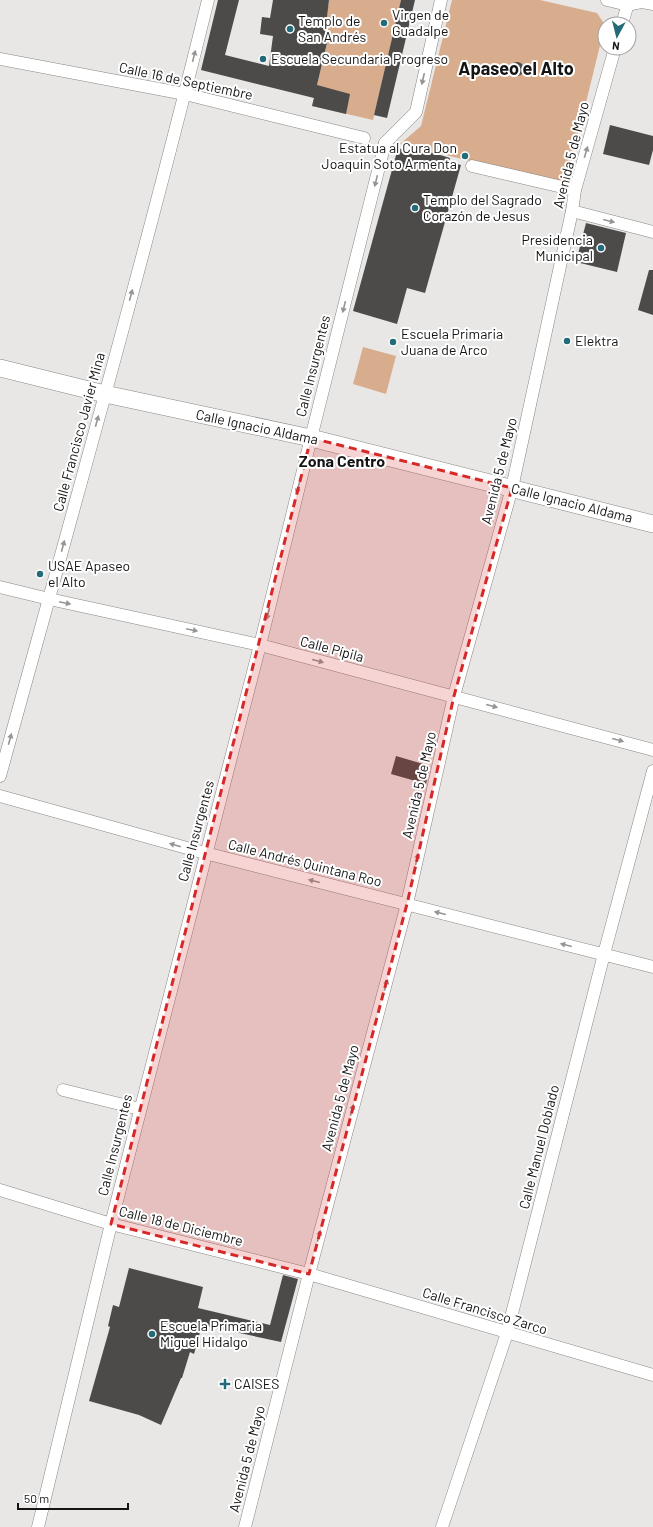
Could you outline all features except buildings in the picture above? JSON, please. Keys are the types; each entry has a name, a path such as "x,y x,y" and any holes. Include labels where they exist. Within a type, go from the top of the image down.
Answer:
{"street":[{"name":"Calle Francisco Javier Mina","path":"0,776 105,394 185,94 208,0"},
{"path":"375,141 416,112 441,0"},
{"path":"607,0 653,4"},
{"path":"624,16 628,3"},
{"name":"Avenida 5 de Mayo","path":"245,1527 407,904 454,696 512,488 572,211 575,190 613,56"},
{"name":"Calle 16 de Septiembre","path":"0,59 185,94 375,141"},
{"name":"Calle Insurgentes","path":"38,1527 111,1224 260,645 311,438 375,141"},
{"path":"472,166 575,190"},
{"path":"572,211 653,232"},
{"name":"Calle Ignacio Aldama","path":"0,368 105,394 311,438 653,524"},
{"name":"Calle Pípila","path":"0,587 260,645 653,750"},
{"name":"Calle Manuel Doblado","path":"442,1527 507,1333 604,954 653,771"},
{"name":"Calle Andrés Quintana Roo","path":"0,796 206,853 653,967"},
{"path":"63,1090 140,1109"},
{"name":"Calle 18 de Diciembre","path":"1,1192 111,1224 310,1274"},
{"name":"Calle Francisco Zarco","path":"310,1274 653,1375"}],"highlighted area":[{"path":"311,438 512,488 454,696 407,904 309,1274 111,1224"}],"shaded area":[{"path":"329,0 401,0 373,120 312,106 327,43 306,40 308,22 326,24"},
{"path":"452,0 540,0 597,13 599,16 597,16 597,56 566,184 400,144 421,126"},
{"path":"363,347 396,356 386,394 353,384"}],"place":[{"name":"Virgen de Guadalpe","path":"384,23"},
{"name":"Templo de San Andrés","path":"290,29"},
{"name":"Escuela Secundaria Progreso","path":"263,59"},
{"name":"Estatua al Cura Don Joaquin Soto Armenta","path":"465,156"},
{"name":"Templo del Sagrado Corazón de Jesus","path":"415,208"},
{"name":"Presidencia Municipal","path":"601,248"},
{"name":"Elektra","path":"567,341"},
{"name":"Escuela Primaria Juana de Arco","path":"393,342"},
{"name":"USAE Apaseo el Alto","path":"40,574"},
{"name":"Escuela Primaria Miguel Hidalgo","path":"152,1334"},
{"name":"CAISES","path":"225,1384"}],"district":[{"name":"Apaseo el Alto","path":"516,69"},
{"name":"Zona Centro","path":"342,461"}]}
